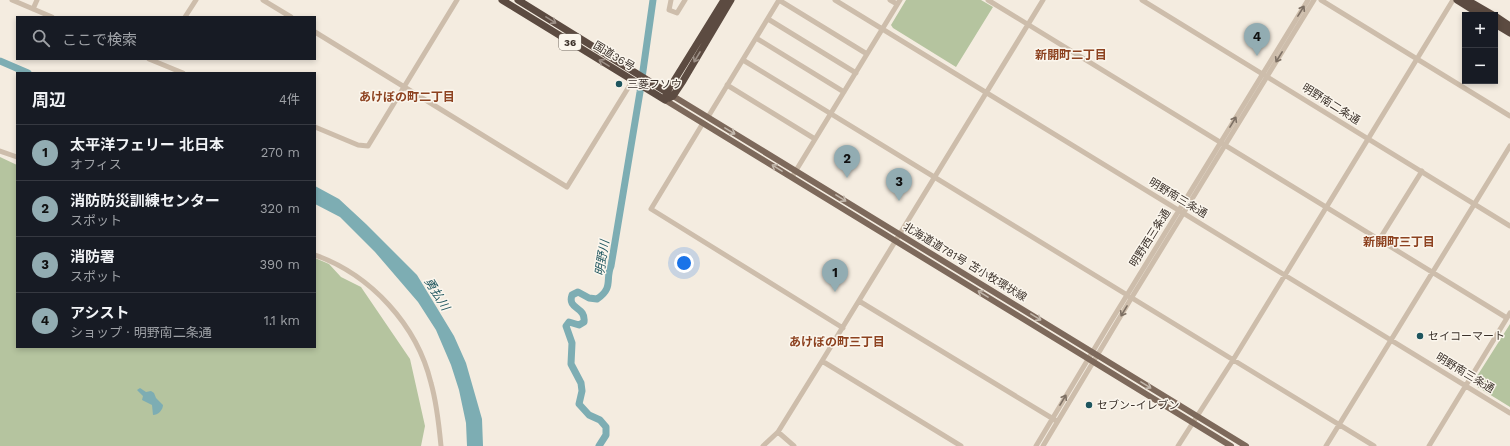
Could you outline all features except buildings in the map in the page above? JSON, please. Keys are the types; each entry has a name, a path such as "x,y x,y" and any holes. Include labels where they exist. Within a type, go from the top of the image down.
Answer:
{"highway":[{"name":"国道36号","path":"502,0 665,100"},
{"name":"国道36号","path":"518,0 670,94"},
{"path":"670,94 724,0"},
{"path":"665,100 731,0"},
{"path":"1456,0 1476,12"},
{"path":"1468,0 1488,12"},
{"path":"1498,18 1510,26"},
{"path":"1498,26 1510,33"}],"main road":[{"name":"北海道道781号 苫小牧環状線","path":"670,94 1246,446"},
{"name":"北海道道781号 苫小牧環状線","path":"665,100 1231,446"}],"street":[{"path":"12,0 50,16"},
{"path":"33,9 37,0"},
{"path":"186,16 196,0"},
{"path":"263,0 289,16"},
{"path":"316,127 358,145 368,146 457,0"},
{"path":"671,0 670,10 677,13 685,0"},
{"path":"708,117 779,0 867,54"},
{"name":"明野南三条通","path":"836,0 1510,413"},
{"path":"792,177 898,2 890,0"},
{"path":"988,0 1507,318"},
{"path":"762,446 778,432 843,328 895,240 988,93 1043,0"},
{"name":"明野南二条通","path":"1142,0 1510,226"},
{"name":"明野西三条通","path":"1036,446 1095,353 1223,144 1308,0"},
{"name":"明野西三条通","path":"1265,75 1314,0"},
{"path":"1321,0 1510,116"},
{"path":"1178,446 1192,422 1198,417 1453,0"},
{"path":"768,19 856,73"},
{"path":"316,33 567,187 635,82"},
{"path":"756,38 844,92"},
{"path":"743,60 1374,446"},
{"path":"159,61 181,72"},
{"path":"727,85 815,139"},
{"path":"703,124 651,209 843,328"},
{"path":"1326,446 1510,146"},
{"path":"0,151 16,157"},
{"path":"1379,240 1422,171"},
{"path":"316,255 332,262 364,282 393,310 409,332 422,358 431,383 438,419 440,446"},
{"path":"859,301 1058,422"},
{"path":"1429,446 1510,313"},
{"path":"822,361 961,446"},
{"name":"明野西三条通","path":"1043,446 1058,422 1090,361"},
{"path":"778,432 794,446"}],"green space":[{"path":"906,0 981,0 993,7 956,67 893,28 891,25"},
{"path":"0,157 16,165 16,348 316,348 316,258 329,264 341,277 361,287 410,359 425,426 421,446 0,446"},
{"path":"1510,324 1510,407 1476,386 1474,381"}],"water":[{"path":"316,187 339,199 417,275 454,336 466,363 482,419 483,446 467,446 466,423 459,390 451,365 436,330 418,302 375,252 340,217 316,205"},
{"path":"140,388 146,392 151,391 154,393 156,398 163,405 162,409 155,415 153,415 152,405 142,400 143,396 137,390"}],"waterway":[{"name":"明野川","path":"599,446 606,435 606,427 600,420 589,415 579,404 582,391 581,383 571,364 572,343 566,326 569,322 579,325 584,322 582,313 572,303 572,295 578,292 589,298 597,299 606,291 640,92 653,0"},
{"name":"勇払川","path":"0,61 26,72"}],"place":[{"name":"アシスト","path":"1257,56"},
{"name":"三菱フソウ","path":"619,84"},
{"name":"消防防災訓練センター","path":"847,178"},
{"name":"消防署","path":"899,201"},
{"name":"太平洋フェリー 北日本","path":"835,292"},
{"name":"セイコーマート","path":"1420,336"},
{"name":"セブン-イレブン","path":"1089,405"}],"district":[{"name":"新開町二丁目","path":"1071,55"},
{"name":"あけぼの町二丁目","path":"407,97"},
{"name":"新開町三丁目","path":"1399,242"},
{"name":"あけぼの町三丁目","path":"837,342"}]}
